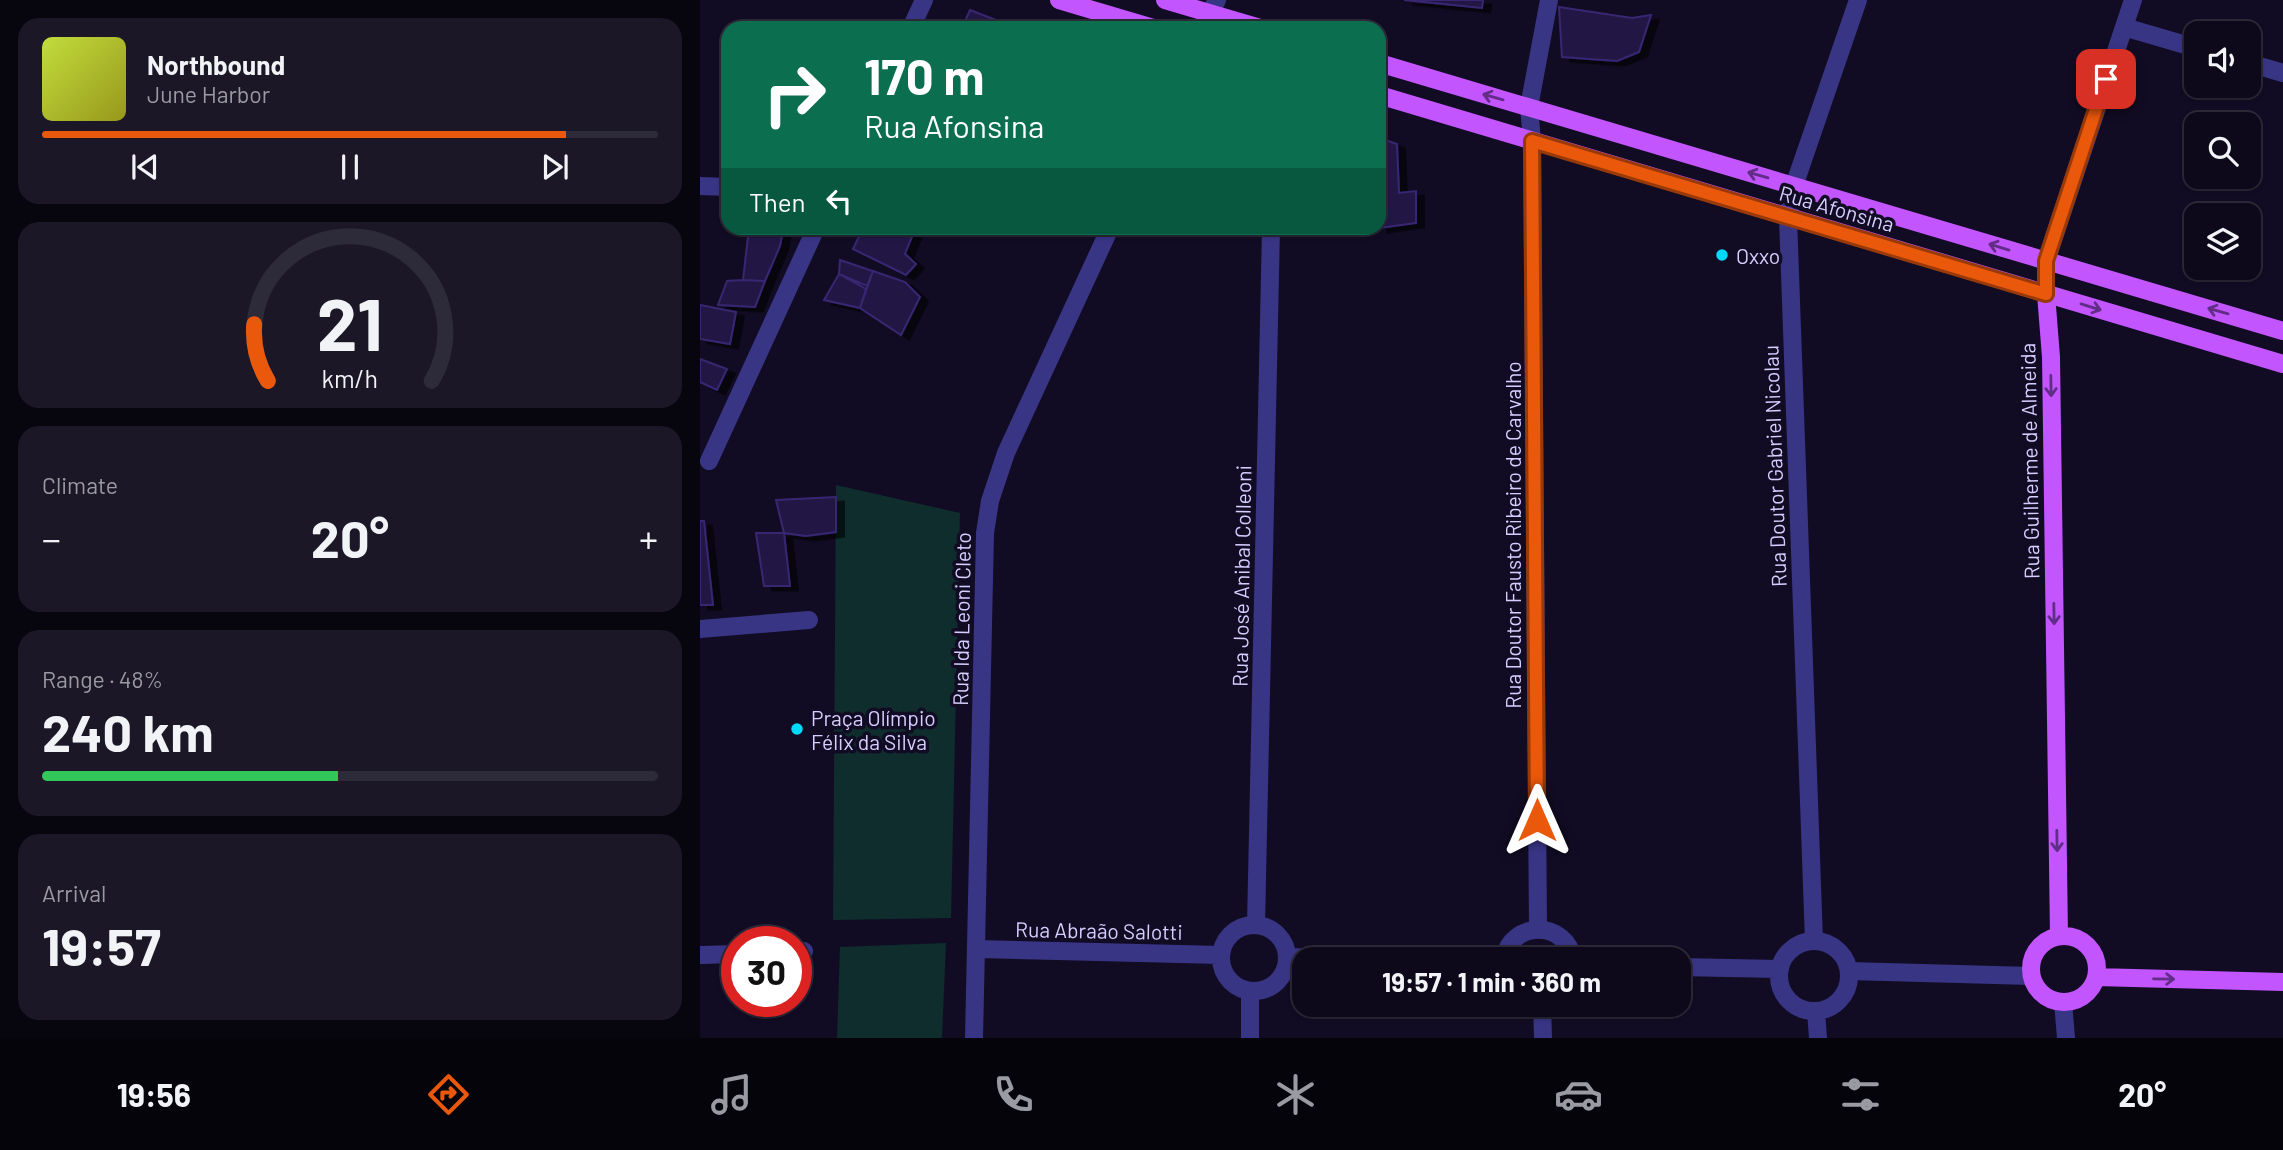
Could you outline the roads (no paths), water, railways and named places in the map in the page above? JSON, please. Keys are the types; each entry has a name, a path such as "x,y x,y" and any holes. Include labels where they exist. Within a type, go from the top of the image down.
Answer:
{"main road":[{"path":"1059,0 1130,21"},
{"path":"1165,0 1234,21"},
{"name":"Rua Afonsina","path":"1386,65 2283,331"},
{"name":"Rua Afonsina","path":"1386,97 2283,364"},
{"name":"Rua Guilherme de Almeida","path":"2046,294 2051,357 2059,936"},
{"path":"2059,936 2080,940 2088,947 2097,966 2096,977 2080,998 2063,1002 2046,997 2031,976 2034,954 2039,946 2059,936"},
{"path":"2096,977 2283,982"}],"street":[{"path":"914,21 924,0"},
{"name":"Rua Doutor Fausto Ribeiro de Carvalho","path":"1538,929 1532,141 1529,107 1549,0"},
{"name":"Rua Doutor Gabriel Nicolau","path":"1814,941 1788,218 1794,186 1858,0"},
{"name":"Rua Guilherme de Almeida","path":"2046,294 2046,261 2133,0"},
{"path":"2124,27 2184,44"},
{"path":"2261,67 2283,74"},
{"path":"700,186 721,187"},
{"path":"709,461 813,235"},
{"name":"Rua Ida Leoni Cleto","path":"974,1038 985,533 990,501 1006,453 1107,235"},
{"name":"Rua José Anibal Colleoni","path":"1256,925 1270,235"},
{"path":"700,629 809,620"},
{"path":"1256,925 1275,933 1287,957 1278,980 1270,987 1250,991 1240,989 1225,975 1221,955 1232,934 1256,925"},
{"path":"1508,947 1518,936 1538,929 1559,935 1568,947"},
{"path":"1814,941 1824,942 1840,953 1849,971 1845,993 1828,1008 1816,1011 1806,1010 1788,999 1782,990 1780,970 1788,953 1814,941"},
{"name":"Rua Abraão Salotti","path":"977,949 1221,955"},
{"path":"700,956 721,955"},
{"path":"1287,957 1292,957"},
{"path":"1691,967 1780,970"},
{"path":"1849,971 2031,976"},
{"path":"1250,991 1250,1038"},
{"path":"2063,1002 2066,1038"},
{"path":"1816,1011 1818,1038"},
{"path":"1542,1017 1543,1038"}],"place":[{"name":"Oxxo","path":"1722,255"},
{"name":"Praça Olímpio Félix da Silva","path":"797,729"}]}
